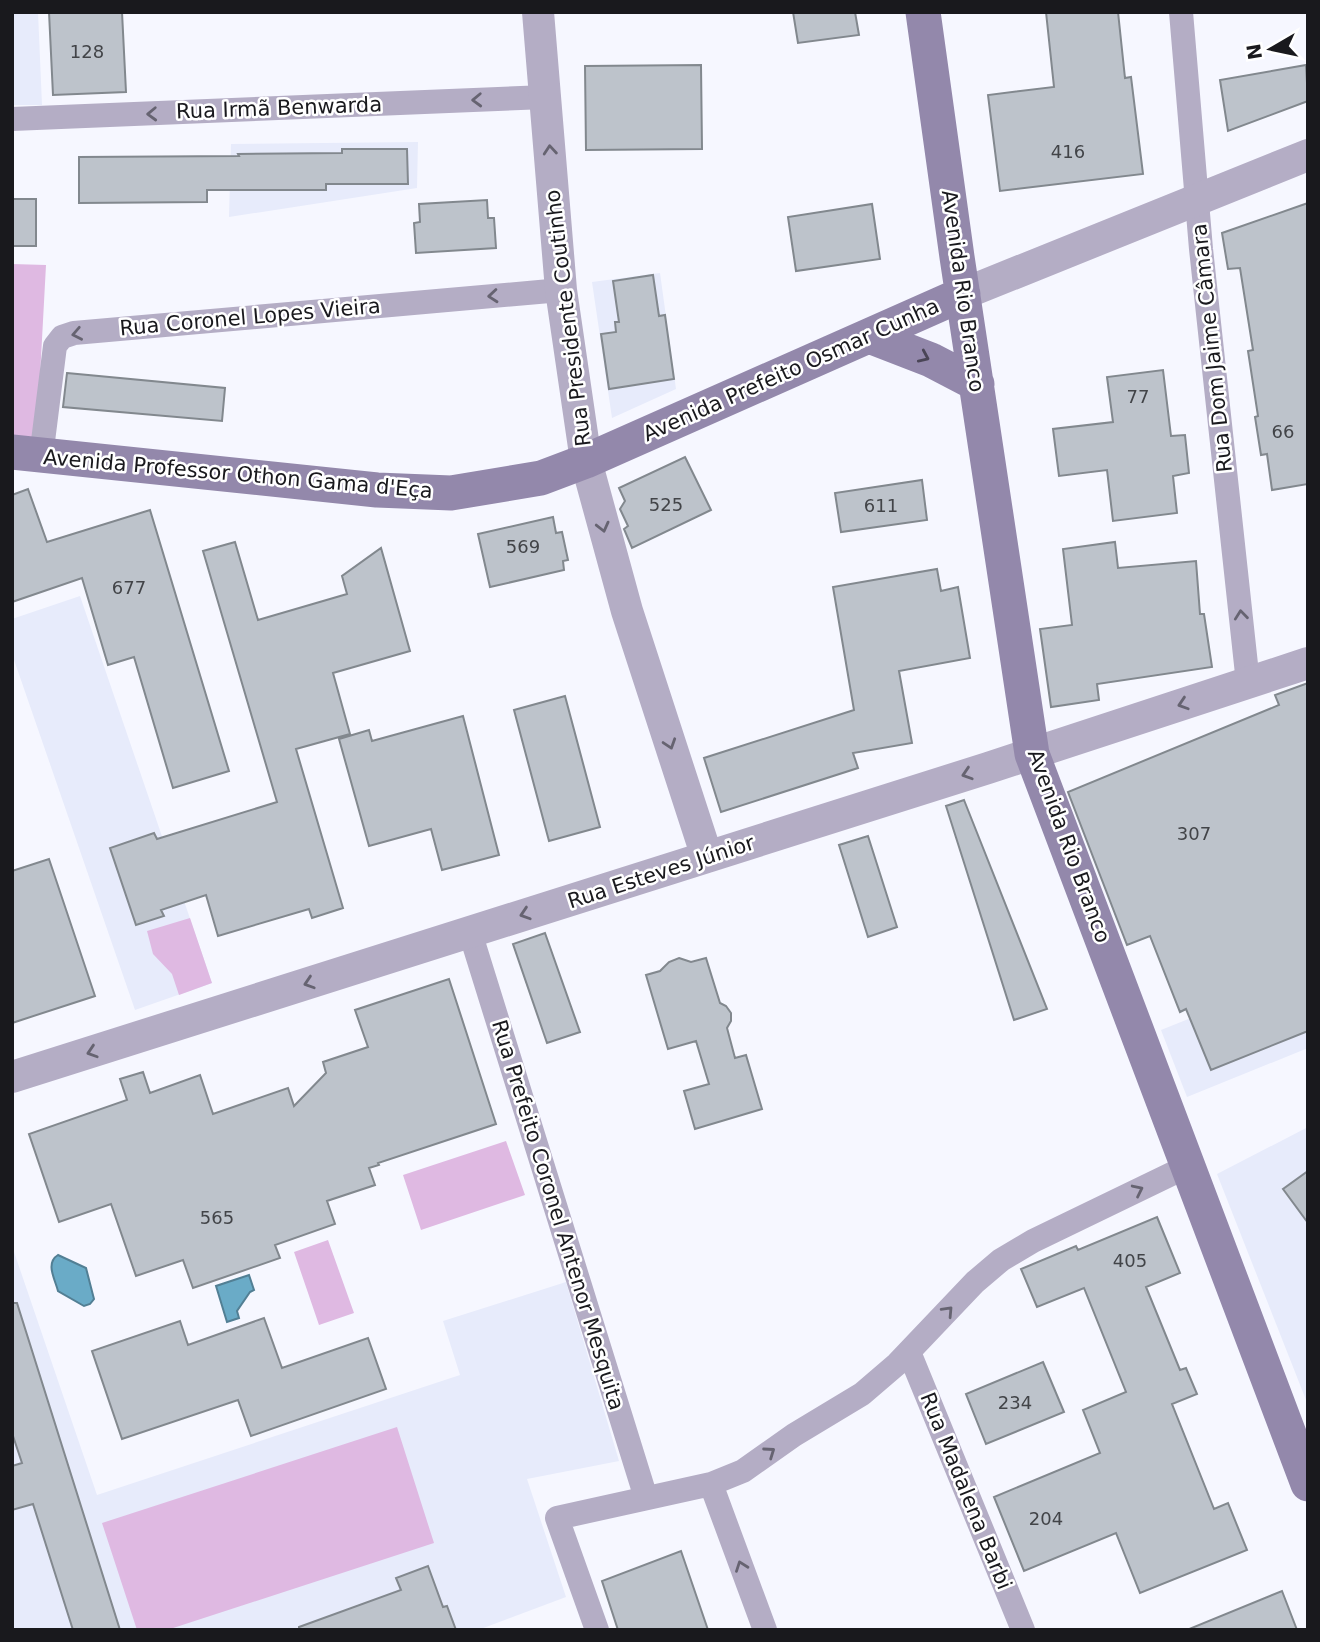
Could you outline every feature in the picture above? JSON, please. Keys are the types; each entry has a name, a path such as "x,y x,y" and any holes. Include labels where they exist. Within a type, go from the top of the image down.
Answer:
{"main road":[{"name":"Avenida Rio Branco","path":"923,12 1032,754 1308,1484"},
{"name":"Avenida Prefeito Osmar Cunha","path":"586,461 963,294"},
{"path":"869,336 932,360 977,384"},
{"name":"Avenida Professor Othon Gama d'Eça","path":"27,454 377,490 451,493 541,478 586,461"}],"street":[{"name":"Rua Presidente Coutinho","path":"538,12 561,290 586,461 627,611 707,857"},
{"name":"Rua Dom Jaime Câmara","path":"1181,12 1196,200 1248,683"},
{"name":"Rua Irmã Benwarda","path":"12,118 546,97"},
{"name":"Avenida Prefeito Osmar Cunha","path":"963,294 1308,155"},
{"name":"Rua Coronel Lopes Vieira","path":"27,454 55,346 62,337 74,333 561,290"},
{"name":"Rua Esteves Júnior","path":"12,1077 1032,754 1308,663"},
{"name":"Rua Prefeito Coronel Antenor Mesquita","path":"470,932 646,1498"},
{"path":"597,1630 557,1518 711,1484 743,1471 794,1435 862,1394 909,1352 975,1282 1001,1260 1033,1241 1188,1166"},
{"name":"Rua Madalena Barbi","path":"909,1352 1023,1630"},
{"path":"711,1484 765,1630"}],"shaded area":[{"path":"12,12 38,12 42,105 12,105"},
{"path":"418,142 417,188 229,217 231,144"},
{"path":"12,264 46,265 37,432 24,446 12,444"},
{"path":"660,273 676,389 612,418 592,282"},
{"path":"80,596 212,983 135,1010 12,654 12,619"},
{"path":"190,918 212,983 179,995 172,974 153,954 147,931"},
{"path":"1308,971 1308,1048 1187,1097 1161,1030"},
{"path":"1308,1127 1308,1405 1217,1174"},
{"path":"506,1141 525,1195 421,1230 403,1175"},
{"path":"328,1240 354,1313 319,1325 294,1252"},
{"path":"12,1246 97,1495 460,1375 443,1321 566,1282 619,1461 527,1479 566,1597 478,1630 12,1630"},
{"path":"397,1427 434,1543 167,1630 137,1630 102,1523"}],"water":[{"path":"58,1255 86,1268 94,1299 90,1304 84,1306 58,1291 51,1267"},
{"path":"249,1275 254,1290 237,1311 239,1318 227,1322 216,1286"}],"building":[{"path":"49,12 122,12 126,92 53,95"},
{"path":"793,12 855,12 859,35 798,43"},
{"path":"1046,12 1118,12 1125,78 1131,77 1143,174 1000,191 988,95 1054,87"},
{"path":"701,65 702,149 586,150 585,66"},
{"path":"1306,65 1308,101 1228,131 1220,80"},
{"path":"342,149 407,149 408,184 326,184 326,190 207,190 207,202 79,203 79,157 342,153"},
{"path":"12,199 36,199 36,246 12,246"},
{"path":"487,200 488,218 494,218 496,248 416,253 414,223 420,222 419,204"},
{"path":"1308,203 1308,484 1272,490 1267,454 1261,455 1255,417 1258,416 1248,351 1253,350 1240,268 1228,269 1222,233"},
{"path":"872,204 880,259 796,271 788,217"},
{"path":"653,275 659,316 665,315 674,379 609,389 601,334 616,332 615,322 619,322 613,281"},
{"path":"1163,370 1171,436 1185,435 1189,473 1173,476 1177,513 1113,521 1107,470 1059,476 1053,429 1113,422 1107,377"},
{"path":"67,373 225,388 222,421 63,407"},
{"path":"685,457 711,510 632,548 624,529 628,526 620,509 625,501 619,488"},
{"path":"922,480 927,520 841,532 835,493"},
{"path":"28,489 47,542 150,510 229,771 173,788 134,657 108,665 82,578 12,602 12,495"},
{"path":"553,517 556,533 562,532 568,560 563,561 564,570 490,587 478,534"},
{"path":"235,542 258,620 347,594 342,576 381,548 410,651 333,673 350,734 296,749 343,908 312,918 309,909 218,936 206,895 161,910 164,916 136,925 110,848 154,833 157,839 277,802 203,551"},
{"path":"1115,542 1118,568 1196,561 1200,614 1204,614 1212,667 1097,684 1099,700 1051,707 1040,629 1072,625 1063,549"},
{"path":"937,569 941,591 958,587 970,658 899,671 912,743 853,753 858,768 721,812 704,758 854,710 833,587"},
{"path":"1308,683 1308,1031 1211,1070 1186,1009 1180,1012 1150,936 1127,945 1068,792 1279,705 1275,695"},
{"path":"565,696 600,827 549,841 514,710"},
{"path":"463,716 499,855 442,870 431,829 369,846 339,739 369,730 372,741"},
{"path":"964,800 1047,1009 1014,1020 946,806"},
{"path":"868,836 897,927 868,937 839,845"},
{"path":"49,859 95,996 12,1023 12,871"},
{"path":"545,933 580,1032 547,1043 513,944"},
{"path":"679,958 691,962 706,958 720,1003 731,1013 727,1028 735,1058 746,1055 762,1109 695,1129 684,1091 709,1084 696,1041 668,1049 646,975 660,971 669,962"},
{"path":"449,979 496,1124 378,1163 379,1165 369,1168 375,1185 327,1201 335,1224 275,1245 280,1258 193,1288 183,1260 136,1276 111,1204 59,1222 29,1134 127,1100 120,1079 143,1072 150,1093 200,1075 213,1114 288,1088 294,1106 326,1073 323,1062 368,1047 355,1010"},
{"path":"1308,1171 1308,1223 1283,1189"},
{"path":"1157,1217 1180,1273 1146,1287 1180,1370 1186,1368 1197,1394 1172,1404 1214,1509 1228,1503 1247,1550 1140,1593 1116,1533 1024,1571 994,1497 1100,1453 1083,1410 1126,1392 1084,1288 1037,1307 1021,1269 1076,1246 1078,1250"},
{"path":"12,1303 17,1303 120,1630 73,1630 33,1504 12,1510 12,1466 22,1463 12,1433"},
{"path":"264,1318 282,1368 368,1338 386,1389 251,1436 238,1400 122,1439 92,1351 180,1321 188,1345"},
{"path":"1043,1362 1064,1412 986,1444 966,1394"},
{"path":"681,1551 708,1630 618,1630 602,1581"},
{"path":"428,1566 443,1607 447,1606 456,1630 299,1630 299,1627 401,1590 396,1578"},
{"path":"1282,1591 1297,1630 1189,1629"}]}
